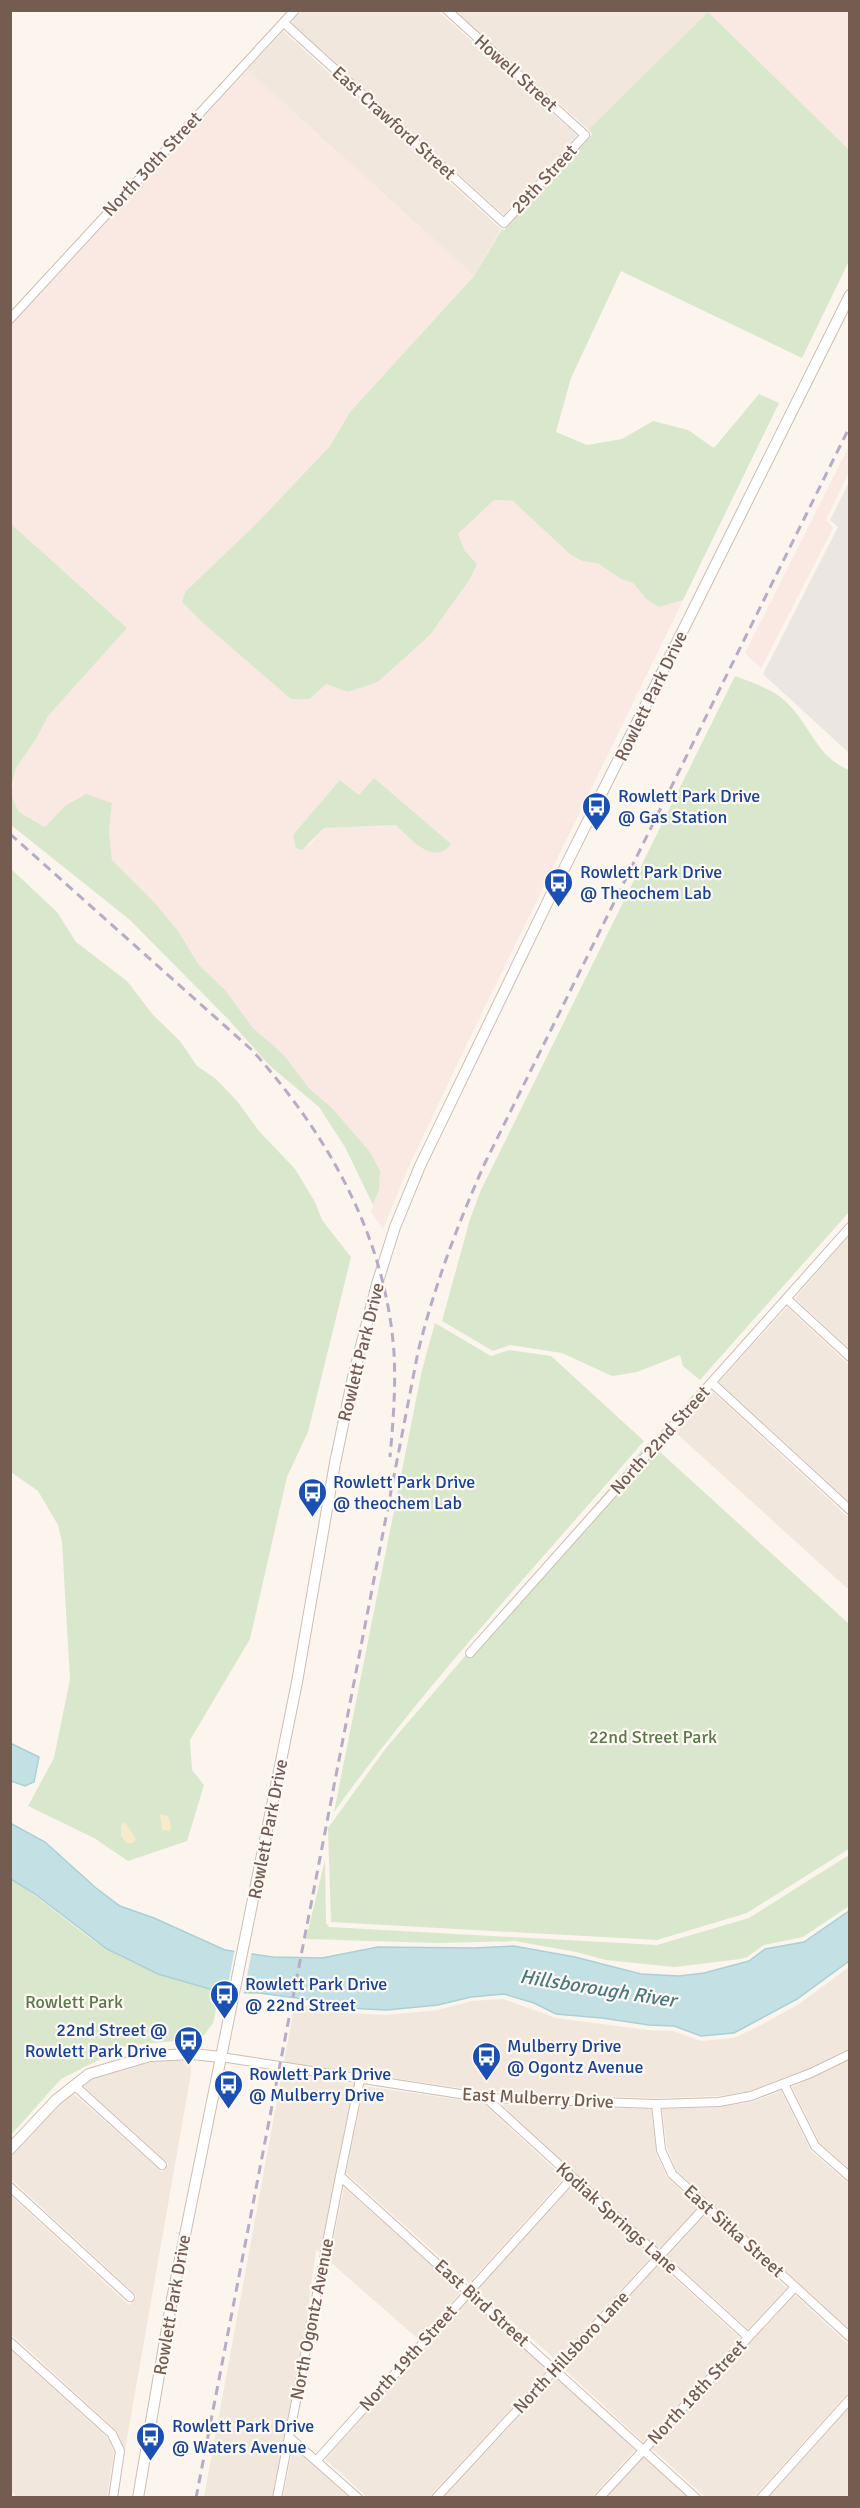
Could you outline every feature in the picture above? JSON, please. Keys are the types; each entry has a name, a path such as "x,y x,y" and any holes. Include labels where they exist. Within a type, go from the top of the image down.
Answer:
{"street":[{"name":"North 30th Street","path":"10,319 295,10"},
{"name":"Howell Street","path":"447,10 585,135"},
{"name":"East Crawford Street","path":"284,23 504,223"},
{"name":"29th Street","path":"504,223 585,135"},
{"name":"Rowlett Park Drive","path":"138,2498 172,2299 297,1682 312,1587 351,1388 374,1294 395,1227 420,1166 549,899 849,295"},
{"name":"North 22nd Street","path":"470,1653 788,1299 849,1227"},
{"path":"788,1299 849,1357"},
{"path":"712,1383 849,1510"},
{"path":"10,2149 56,2100 89,2074 150,2056 192,2054 220,2057"},
{"name":"East Mulberry Drive","path":"220,2057 486,2098 656,2104 719,2102 752,2096 849,2054"},
{"path":"340,2176 360,2079"},
{"path":"784,2084 815,2146 849,2176"},
{"path":"74,2085 162,2165"},
{"name":"Kodiak Springs Lane","path":"486,2098 748,2337"},
{"name":"East Sitka Street","path":"656,2104 662,2151 672,2174 849,2337"},
{"name":"East Bird Street","path":"340,2176 556,2368 696,2498"},
{"name":"North Ogontz Avenue","path":"277,2498 340,2176"},
{"name":"North 19th Street","path":"317,2460 572,2178"},
{"path":"10,2187 130,2297"},
{"name":"North Hillsboro Lane","path":"436,2498 706,2206"},
{"name":"North 18th Street","path":"599,2498 795,2287"},
{"path":"10,2342 112,2434 120,2451 113,2498"},
{"path":"761,2498 849,2400"},
{"path":"289,2437 358,2498"}],"shaded area":[{"path":"709,10 849,11 849,150 708,12"},
{"path":"302,11 438,11 577,135 504,215 291,23"},
{"path":"455,11 709,11 589,130"},
{"path":"283,31 501,229 474,276 247,70"},
{"path":"247,70 474,276 350,412 330,446 258,522 185,592 182,602 203,623 265,675 310,699 326,684 348,692 378,682 430,635 470,579 476,564 465,551 458,534 494,500 513,501 583,561 599,564 621,579 633,583 646,599 659,607 683,600 461,1056 408,1168 383,1229 371,1212 379,1190 370,1152 333,1109 309,1088 283,1054 253,1028 226,991 199,965 178,931 155,903 112,860 109,831 112,803 65,806 46,827 19,812 11,795 16,768 36,739 48,716 127,628 11,524 10,326","holes":["341,780 440,852 411,840 396,825 324,828 307,848 319,806"]},
{"path":"849,446 849,472 826,520 833,528 761,668 745,653"},
{"path":"849,482 849,753 763,674 838,527 830,520"},
{"path":"849,1235 849,1349 795,1298"},
{"path":"787,1307 849,1365 849,1502 719,1382"},
{"path":"711,1390 849,1518 849,1590 675,1432"},
{"path":"849,1967 849,2048 810,2068 751,2091 719,2096 656,2098 488,2092 284,2062 295,2003 344,2013 386,2015 438,2010 471,2001 503,1999 556,2018 673,2031 701,2041 734,2038 763,2024 799,2004"},
{"path":"191,2060 191,2073 125,2450 116,2430 11,2334 10,2195 129,2305 137,2296 11,2179 11,2156 73,2093 162,2172 169,2164 82,2085 91,2079 151,2062"},
{"path":"849,2060 849,2169 820,2143 792,2087"},
{"path":"282,2073 354,2084 320,2252 316,2250 306,2324 272,2497 204,2497"},
{"path":"364,2086 483,2103 564,2178 469,2283 346,2173"},
{"path":"781,2091 811,2151 849,2184 849,2329 676,2170 667,2148 662,2109 719,2107 752,2102"},
{"path":"501,2104 651,2109 656,2152 667,2177 698,2207 659,2249"},
{"path":"572,2185 651,2257 556,2360 476,2290"},
{"path":"344,2187 461,2292 418,2339 329,2261"},
{"path":"706,2214 787,2288 748,2329 667,2256"},
{"path":"659,2264 740,2338 643,2442 563,2368"},
{"path":"795,2295 849,2345 849,2392 754,2497 705,2497 651,2448"},
{"path":"468,2298 548,2369 429,2497 367,2497 325,2459"},
{"path":"11,2350 108,2438 114,2452 107,2497 17,2497 11,2491"},
{"path":"556,2376 635,2450 592,2497 443,2498"},
{"path":"849,2407 849,2497 768,2497"},
{"path":"293,2447 313,2464 349,2497 283,2497"},
{"path":"643,2457 688,2497 606,2497"}],"green space":[{"path":"708,12 849,150 849,261 802,358 621,271 571,378 556,432 587,445 622,439 653,421 688,430 714,448 759,394 779,403 683,600 659,607 646,599 633,583 621,579 599,564 583,561 571,555 513,501 494,500 458,534 465,551 477,564 470,579 430,635 378,682 348,692 326,684 310,699 291,699 182,602 185,592 258,522 330,446 350,412 474,276 502,229 504,230 592,134 590,128"},
{"path":"11,524 127,628 48,716 36,739 16,768 11,788"},
{"path":"735,676 779,696 798,716 830,758 849,770 849,1212 700,1380 683,1366 680,1355 637,1372 612,1376 562,1353 510,1345 493,1351 442,1321 470,1219 481,1190"},
{"path":"374,778 451,844 437,853 430,852 415,843 396,825 324,828 302,850 296,848 293,835 340,780 359,795"},
{"path":"86,794 112,803 109,831 112,860 155,903 178,931 199,965 226,991 253,1028 283,1054 309,1088 333,1109 370,1152 380,1171 379,1190 373,1205 345,1147 319,1107 270,1066 227,1018 130,920 11,825 11,795 19,812 45,827 65,806"},
{"path":"10,868 57,912 76,942 127,981 153,1015 180,1041 197,1066 216,1079 237,1101 259,1131 295,1169 315,1202 322,1220 351,1257 308,1432 287,1477 250,1639 190,1740 192,1770 204,1785 187,1841 128,1861 94,1838 28,1806 54,1758 70,1679 62,1542 58,1525 38,1491 11,1472"},
{"path":"435,1323 491,1356 509,1350 551,1356 644,1441 446,1669 370,1763 334,1812 422,1370"},
{"name":"22nd Street Park","path":"649,1442 849,1624 849,1849 747,1913 657,1940 331,1922 328,1828 386,1748"},
{"path":"849,1855 849,1906 803,1937 764,1945 740,1959 675,1967 606,1960 515,1941 437,1943 306,1939 325,1860 326,1923 329,1927 657,1945 749,1918"},
{"name":"Rowlett Park","path":"11,1879 108,1950 135,1964 220,1992 213,2023 204,2035 184,2040 126,2046 61,2079 11,2135"}],"sand":[{"path":"160,1814 168,1816 170,1831 162,1830"},
{"path":"125,1822 136,1839 133,1843 127,1843 121,1836 121,1825"}],"water":[{"path":"10,1743 39,1757 34,1782 25,1786 11,1781"},
{"name":"Hillsborough River","path":"10,1823 45,1842 96,1888 120,1906 154,1918 225,1950 273,1957 322,1958 378,1947 514,1946 575,1957 641,1974 679,1976 704,1973 749,1961 765,1949 804,1942 849,1911 849,1961 797,1999 734,2033 701,2036 674,2026 556,2014 534,2003 504,1994 471,1997 438,2005 387,2010 345,2008 311,2000 259,1993 220,1992 158,1974 107,1949 35,1894 11,1879"}],"pier":[{"path":"235,1948 252,1951 243,1996 226,1995"}],"railway":[{"path":"196,2498 418,1352 431,1304 455,1234 484,1165 850,426"},
{"path":"10,834 252,1050 280,1083 328,1153 366,1229 389,1310 395,1379 390,1457"}],"place":[{"name":"Rowlett Park Drive @ Gas Station","path":"597,832"},
{"name":"Rowlett Park Drive @ Theochem Lab","path":"559,908"},
{"name":"Rowlett Park Drive @ theochem Lab","path":"312,1518"},
{"name":"Rowlett Park Drive @ 22nd Street","path":"224,2020"},
{"name":"22nd Street @ Rowlett Park Drive","path":"188,2066"},
{"name":"Mulberry Drive @ Ogontz Avenue","path":"486,2082"},
{"name":"Rowlett Park Drive @ Mulberry Drive","path":"228,2110"},
{"name":"Rowlett Park Drive @ Waters Avenue","path":"151,2462"}]}
